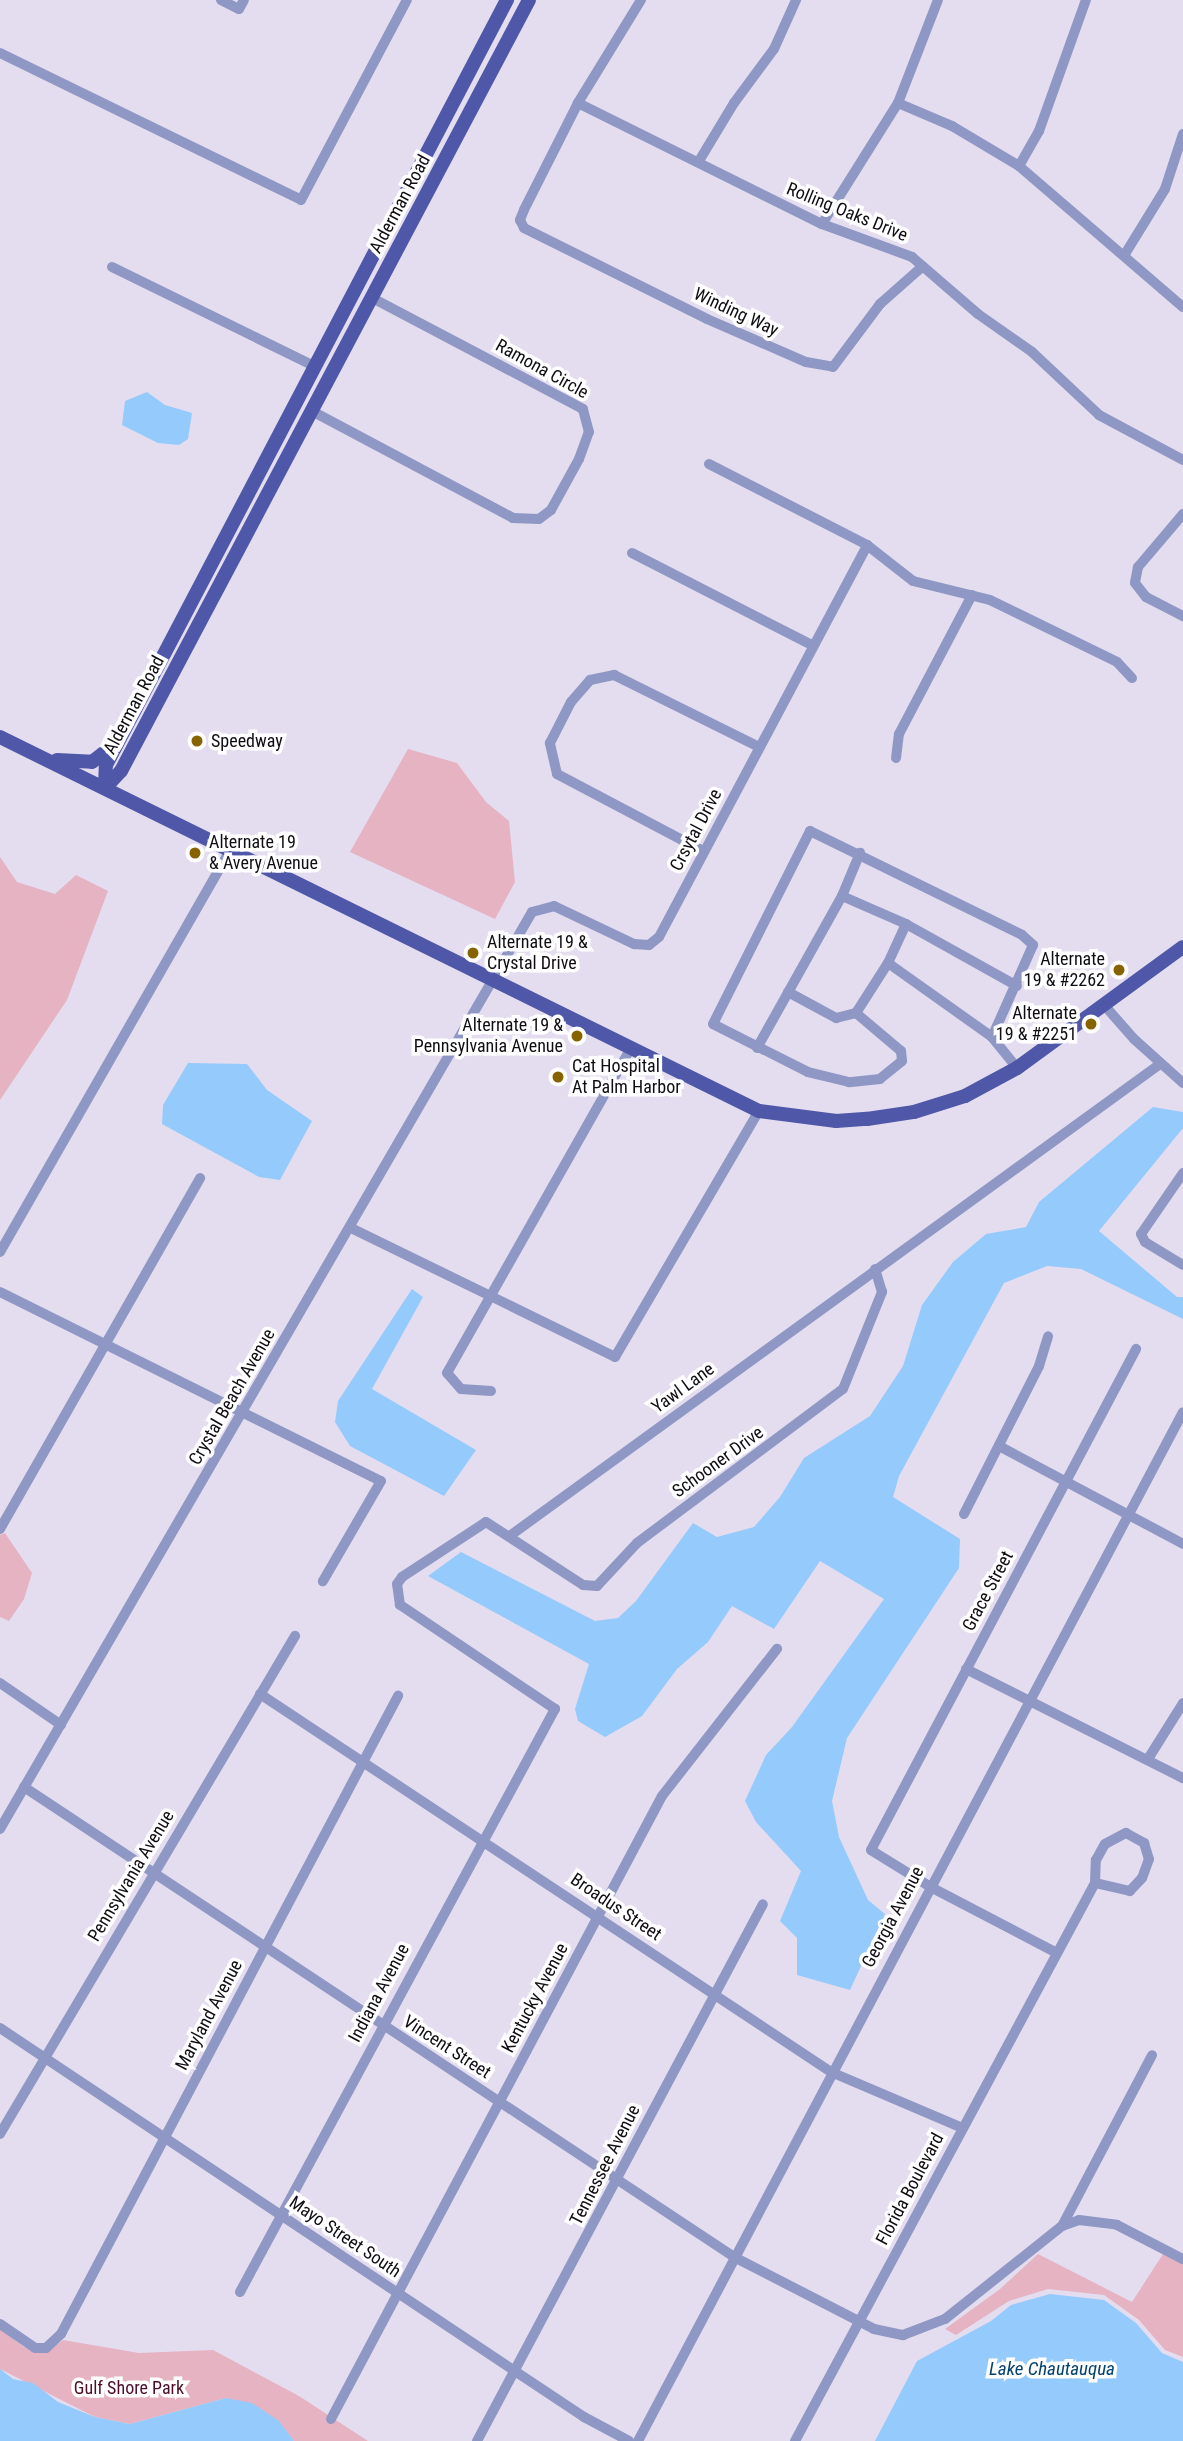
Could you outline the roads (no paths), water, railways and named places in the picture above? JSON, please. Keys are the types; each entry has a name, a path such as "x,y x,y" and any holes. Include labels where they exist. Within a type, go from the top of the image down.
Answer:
{"main road":[{"name":"Alderman Road","path":"105,788 106,765 119,738 507,0"},
{"name":"Alderman Road","path":"105,788 121,771 529,0"},
{"path":"0,737 630,1050 759,1111 836,1121 887,1118 956,1100 1017,1068 1183,947"},
{"path":"41,757 92,762 119,738"}],"street":[{"path":"221,0 239,9 244,0"},
{"path":"0,53 301,200 407,0"},
{"path":"578,103 640,0"},
{"path":"699,161 774,49 796,0"},
{"path":"822,224 898,103 938,0"},
{"path":"1019,166 1039,131 1086,0"},
{"name":"Rolling Oaks Drive","path":"578,103 822,224 890,247 923,266 978,314 1032,352 1099,415 1183,460"},
{"name":"Winding Way","path":"578,103 524,209 520,220 524,228 719,325 806,362 833,367 880,304 923,266"},
{"path":"898,103 952,126 1019,166 1125,254 1183,307"},
{"path":"1125,254 1165,189 1183,134"},
{"path":"112,267 314,366"},
{"name":"Ramona Circle","path":"310,410 513,518 538,519 551,510 579,459 589,432 583,409 371,297"},
{"path":"709,464 867,545 913,581 972,595 1118,662 1132,678"},
{"path":"1183,514 1138,567 1135,583 1146,597 1183,616"},
{"name":"Crsytal Drive","path":"495,982 532,912 544,906 554,906 634,944 649,945 659,937 867,545"},
{"path":"632,553 812,645"},
{"path":"895,758 899,734 972,595"},
{"path":"704,851 557,774 550,743 571,702 590,680 614,675 759,747"},
{"path":"856,1013 901,1051 902,1061 880,1079 849,1082 808,1072 713,1024 810,831 860,853 1022,935 1034,945 992,1037"},
{"path":"0,1252 230,850"},
{"path":"757,1048 842,896 860,853"},
{"path":"842,896 906,924 1017,986"},
{"path":"788,992 836,1018 856,1013 888,963 906,924"},
{"path":"888,963 992,1037 1017,1068"},
{"name":"Crystal Beach Avenue","path":"0,1829 495,982"},
{"path":"1105,1006 1160,1064 1183,1083"},
{"path":"491,1391 461,1389 447,1373 630,1050"},
{"name":"Yawl Lane","path":"511,1535 1160,1064"},
{"path":"351,1228 615,1357 759,1111"},
{"path":"1183,1173 1141,1234 1145,1242 1183,1265"},
{"path":"0,1529 200,1178"},
{"name":"Schooner Drive","path":"511,1535 583,1585 597,1586 637,1543 843,1389 882,1292 875,1269"},
{"path":"0,1292 381,1481 323,1581"},
{"path":"964,1514 1040,1366 1048,1336"},
{"name":"Grace Street","path":"929,1886 871,1850 1136,1349"},
{"name":"Georgia Avenue","path":"638,2441 929,1886 1183,1412"},
{"path":"999,1446 1183,1544"},
{"name":"Indiana Avenue","path":"240,2292 482,1838 554,1712 555,1706 414,1616 400,1605 395,1594 402,1577 486,1522 511,1535"},
{"name":"Pennsylvania Avenue","path":"0,2134 152,1873 295,1636"},
{"name":"Kentucky Avenue","path":"331,2419 662,1796 777,1649"},
{"path":"966,1670 1183,1779"},
{"path":"0,1683 61,1724"},
{"name":"Broadus Street","path":"260,1694 482,1838 831,2072 962,2128"},
{"name":"Maryland Avenue","path":"0,2324 35,2348 46,2348 61,2334 398,1696"},
{"path":"1147,1759 1183,1703"},
{"name":"Vincent Street","path":"24,1787 264,1949 734,2256 886,2333 922,2331 945,2319 1062,2226"},
{"path":"1126,1833 1144,1843 1149,1858 1142,1878 1130,1891 1094,1882 1096,1860 1113,1837 1126,1833"},
{"name":"Florida Boulevard","path":"795,2441 1094,1882"},
{"path":"929,1886 1055,1952"},
{"name":"Tennessee Avenue","path":"477,2441 517,2371 763,1904"},
{"name":"Mayo Street South","path":"0,2028 399,2294 629,2441"},
{"path":"1062,2226 1152,2055"},
{"path":"1062,2226 1079,2220 1117,2225 1183,2259"}],"water":[{"path":"147,392 165,405 192,413 188,439 179,445 158,443 122,425 125,401"},
{"path":"188,1063 247,1064 267,1090 312,1121 280,1180 259,1177 162,1124 163,1105"},
{"path":"1153,1107 1183,1112 1183,1128 1099,1231 1177,1297 1183,1297 1183,1319 1081,1269 1047,1266 1004,1283 899,1476 893,1497 960,1539 959,1568 847,1738 832,1801 839,1837 868,1900 885,1914 850,1990 797,1975 797,1938 780,1921 801,1871 756,1822 745,1801 766,1755 792,1727 884,1599 820,1561 774,1629 732,1606 708,1642 677,1669 642,1716 605,1737 578,1721 575,1709 589,1664 428,1576 461,1552 595,1621 618,1618 636,1601 693,1523 717,1537 754,1527 780,1497 804,1458 870,1416 903,1366 922,1305 953,1262 986,1234 1026,1227 1039,1202"},
{"path":"412,1289 423,1297 372,1389 476,1450 444,1496 350,1446 335,1422 338,1401"},
{"name":"Lake Chautauqua","path":"1050,2294 1104,2300 1136,2323 1162,2353 1183,2362 1183,2441 875,2441 917,2361 991,2321 1011,2305"},
{"path":"0,2369 13,2379 33,2383 58,2402 95,2417 130,2424 226,2398 252,2403 279,2421 294,2441 0,2441"}],"place":[{"name":"Speedway","path":"197,741"},
{"name":"Alternate 19 & Avery Avenue","path":"195,853"},
{"name":"Alternate 19 & Crystal Drive","path":"473,953"},
{"name":"Alternate 19 & #2262","path":"1119,970"},
{"name":"Alternate 19 & #2251","path":"1091,1024"},
{"name":"Alternate 19 & Pennsylvania Avenue","path":"577,1036"},
{"name":"Cat Hospital At Palm Harbor","path":"558,1077"}],"park label":[{"name":"Gulf Shore Park","path":"129,2388"}]}
